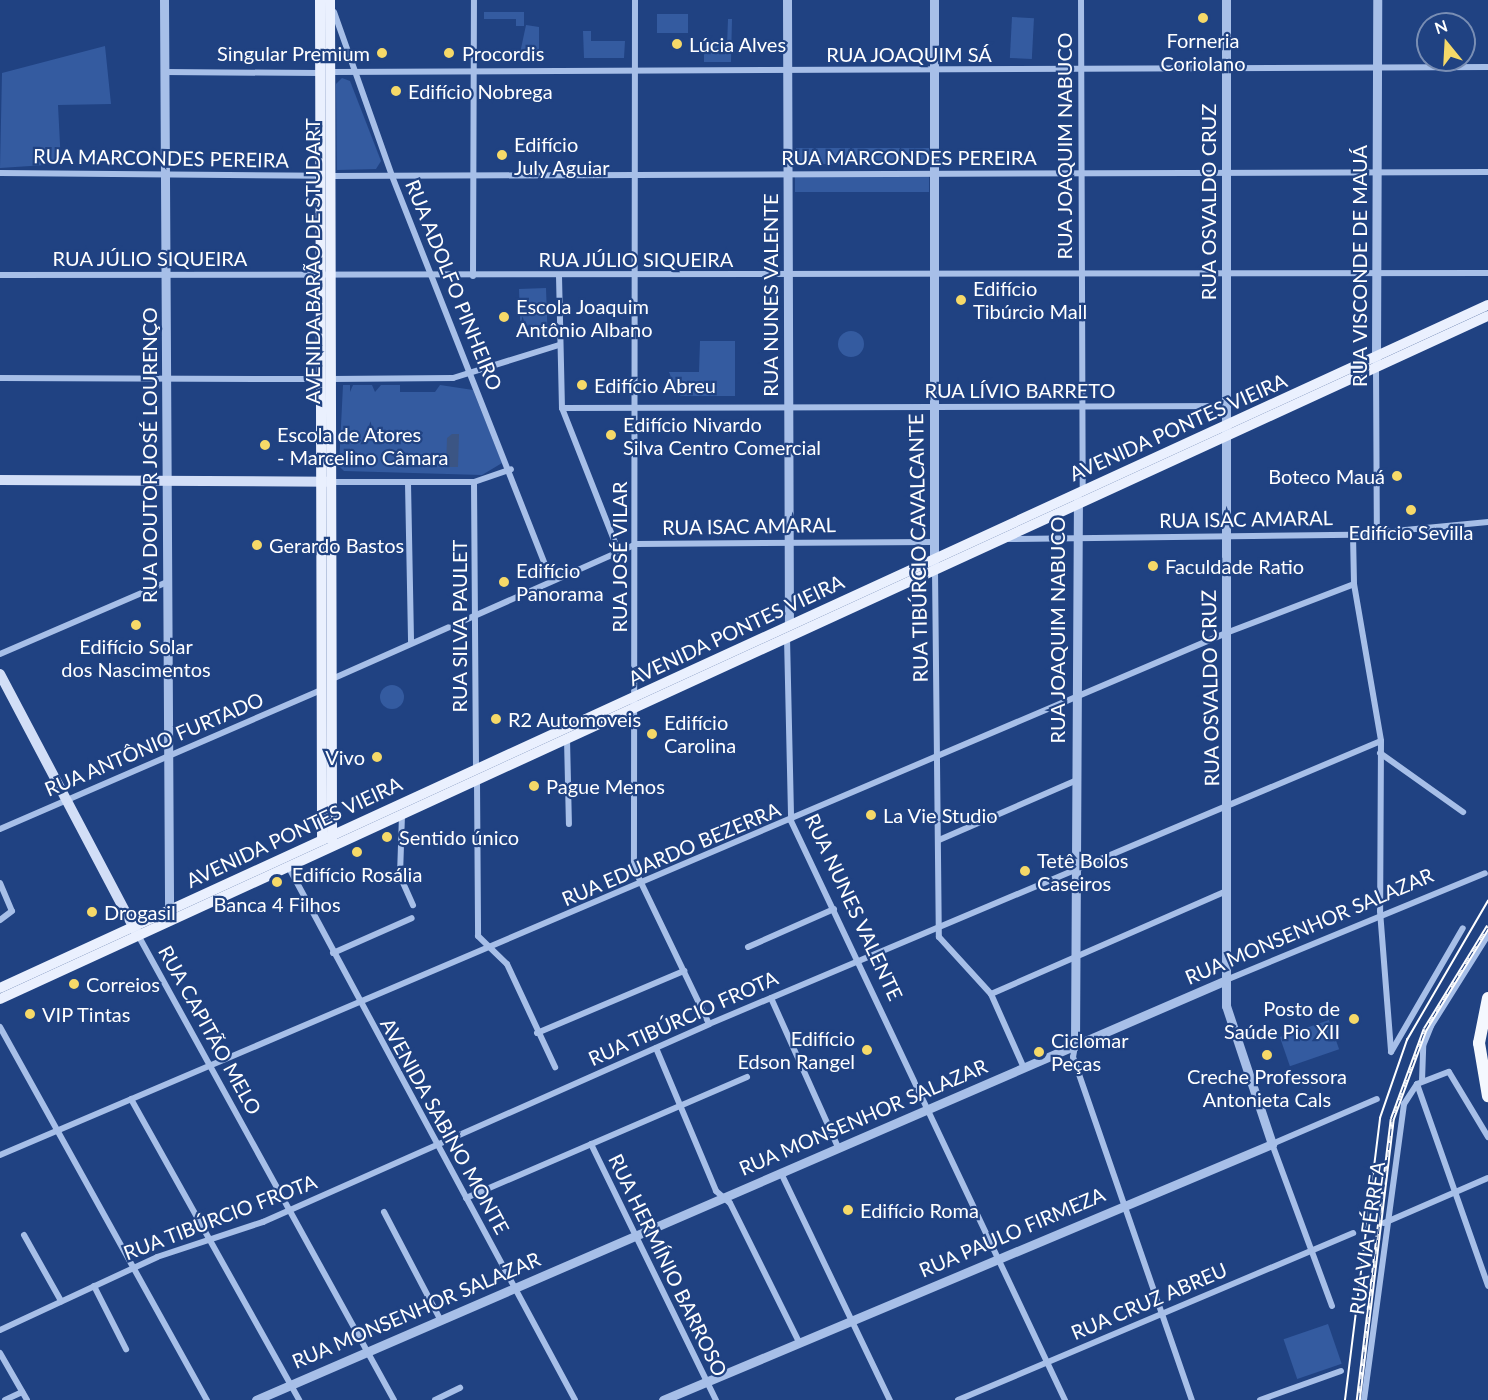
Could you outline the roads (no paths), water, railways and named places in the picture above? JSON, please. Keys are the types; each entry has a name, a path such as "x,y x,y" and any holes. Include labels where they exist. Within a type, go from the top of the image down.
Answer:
{"highway":[{"path":"1488,998 1479,1043 1488,1096"}],"main road":[{"name":"AVENIDA BARÃO DE STUDART","path":"327,0 325,72 326,482 321,690 329,840"},
{"name":"AVENIDA PONTES VIEIRA","path":"0,988 288,866 329,840 402,815 477,781 567,739 636,701 789,625 1004,538 1074,507 1227,436 1488,305"},
{"name":"AVENIDA PONTES VIEIRA","path":"0,999 135,931 169,909 329,840 476,769 787,637 1083,490 1227,424 1488,316"},
{"path":"0,480 326,482"},
{"name":"AVENIDA BARÃO DE STUDART","path":"326,482 332,679 329,840"},
{"name":"RUA CAPITÃO MELO","path":"0,674 135,931"}],"street":[{"name":"RUA DOUTOR JOSÉ LOURENÇO","path":"164,0 169,909"},
{"name":"RUA ADOLFO PINHEIRO","path":"327,0 392,176 511,469 551,580"},
{"path":"473,276 474,0"},
{"name":"RUA JOSÉ VILAR","path":"635,0 636,701 634,861 640,885 710,1024"},
{"name":"RUA NUNES VALENTE","path":"787,0 789,625"},
{"name":"RUA TIBÚRCIO CAVALCANTE","path":"934,0 934,565 939,927 943,945 991,994 1024,1068"},
{"name":"RUA JOAQUIM NABUCO","path":"1075,1046 1074,507 1083,490 1081,0"},
{"name":"RUA OSVALDO CRUZ","path":"1226,0 1229,804 1226,980 1229,1020 1272,1144"},
{"name":"RUA VISCONDE DE MAUÁ","path":"1377,0 1377,533"},
{"name":"RUA JOAQUIM SÁ","path":"165,72 635,69 1226,70 1488,67"},
{"name":"RUA MARCONDES PEREIRA","path":"0,173 392,176 1488,172"},
{"name":"RUA JÚLIO SIQUEIRA","path":"0,275 636,277 1488,273"},
{"path":"559,276 562,408 618,550"},
{"path":"0,378 453,378 559,345"},
{"name":"RUA LÍVIO BARRETO","path":"562,408 1227,406"},
{"path":"326,482 474,482 511,469"},
{"name":"RUA SILVA PAULET","path":"474,482 476,769"},
{"path":"408,483 411,643"},
{"name":"RUA ISAC AMARAL","path":"1004,538 1353,535 1488,522"},
{"path":"1353,535 1354,584 1381,741 1380,916 1391,1052 1463,928"},
{"name":"RUA ISAC AMARAL","path":"636,544 787,541 934,542"},
{"path":"332,679 476,613 636,544"},
{"path":"0,654 167,582"},
{"name":"RUA EDUARDO BEZERRA","path":"0,1155 207,1064 791,821 1075,697 1227,633 1354,584"},
{"name":"RUA NUNES VALENTE","path":"787,637 791,821 859,960 995,1259 1065,1400"},
{"name":"RUA ANTÔNIO FURTADO","path":"0,829 64,799 321,690"},
{"path":"567,739 569,824"},
{"name":"RUA TIBÚRCIO FROTA","path":"0,1329 134,1267 289,1211 435,1144 710,1024 1381,741"},
{"path":"1380,753 1463,812"},
{"path":"477,781 476,927 507,964 537,1033 555,1067"},
{"path":"939,840 1075,781"},
{"path":"402,815 400,876 413,905"},
{"name":"AVENIDA SABINO MONTE","path":"288,866 357,1002 575,1400"},
{"name":"RUA MONSENHOR SALAZAR","path":"256,1400 1226,980 1485,873"},
{"path":"0,883 12,911 0,920"},
{"path":"991,994 1227,891"},
{"path":"748,947 834,909"},
{"path":"333,953 412,918"},
{"name":"RUA CAPITÃO MELO","path":"135,931 394,1400"},
{"name":"RUA VIA FÉRREA","path":"1364,1400 1384,1223 1402,1112 1420,1082 1423,1046 1431,1026 1488,935"},
{"path":"537,1033 684,971"},
{"path":"771,998 838,1147"},
{"path":"0,1028 207,1400"},
{"path":"1075,1046 1073,1057 1192,1400"},
{"path":"656,1048 723,1196 799,1342"},
{"path":"1488,1137 1456,1078 1444,1071 1420,1082 1454,1193 1488,1286"},
{"path":"466,1198 747,1077"},
{"path":"131,1099 207,1241 299,1400"},
{"name":"RUA PAULO FIRMEZA","path":"663,1400 1377,1099"},
{"name":"RUA HERMÍNIO BARROSO","path":"591,1144 716,1400"},
{"path":"1272,1144 1332,1306"},
{"path":"781,1173 890,1400"},
{"path":"1384,1223 1488,1178"},
{"path":"384,1212 440,1319"},
{"name":"RUA CRUZ ABREU","path":"958,1400 1353,1233"},
{"path":"24,1234 61,1301"},
{"path":"94,1286 126,1349"},
{"path":"0,1353 27,1400"},
{"path":"1260,1400 1341,1371"},
{"path":"435,1400 460,1388"},
{"path":"5,1400 22,1392"}],"tram line":[{"path":"1345,1400 1380,1118 1407,1040 1488,901"}],"railway":[{"path":"1358,1400 1392,1119 1425,1029 1488,926"}],"place":[{"name":"Forneria Coriolano","path":"1203,18"},
{"name":"Lúcia Alves","path":"677,44"},
{"name":"Singular Premium","path":"382,53"},
{"name":"Procordis","path":"449,53"},
{"name":"Edifício Nobrega","path":"396,91"},
{"name":"Edifício July Aguiar","path":"502,155"},
{"name":"Edifício Tibúrcio Mall","path":"961,300"},
{"name":"Escola Joaquim Antônio Albano","path":"504,317"},
{"name":"Edifício Abreu","path":"582,385"},
{"name":"Edifício Nivardo Silva Centro Comercial","path":"611,435"},
{"name":"Escola de Atores - Marcelino Câmara","path":"265,445"},
{"name":"Boteco Mauá","path":"1397,476"},
{"name":"Edifício Sevilla","path":"1411,510"},
{"name":"Gerardo Bastos","path":"257,545"},
{"name":"Faculdade Ratio","path":"1153,566"},
{"name":"Edifício Panorama","path":"504,582"},
{"name":"Edifício Solar dos Nascimentos","path":"136,625"},
{"name":"R2 Automoveis","path":"496,719"},
{"name":"Edifício Carolina","path":"652,734"},
{"name":"Vivo","path":"377,757"},
{"name":"Pague Menos","path":"534,786"},
{"name":"La Vie Studio","path":"871,815"},
{"name":"Sentido único","path":"387,837"},
{"name":"Edifício Rosália","path":"357,852"},
{"name":"Tetê Bolos Caseiros","path":"1025,871"},
{"name":"Banca 4 Filhos","path":"277,882"},
{"name":"Drogasil","path":"92,912"},
{"name":"Correios","path":"74,984"},
{"name":"VIP Tintas","path":"30,1014"},
{"name":"Posto de Saúde Pio XII","path":"1354,1019"},
{"name":"Edifício Edson Rangel","path":"867,1050"},
{"name":"Ciclomar Peças","path":"1039,1052"},
{"name":"Creche Professora Antonieta Cals","path":"1267,1055"},
{"name":"Edifício Roma","path":"848,1210"}]}
